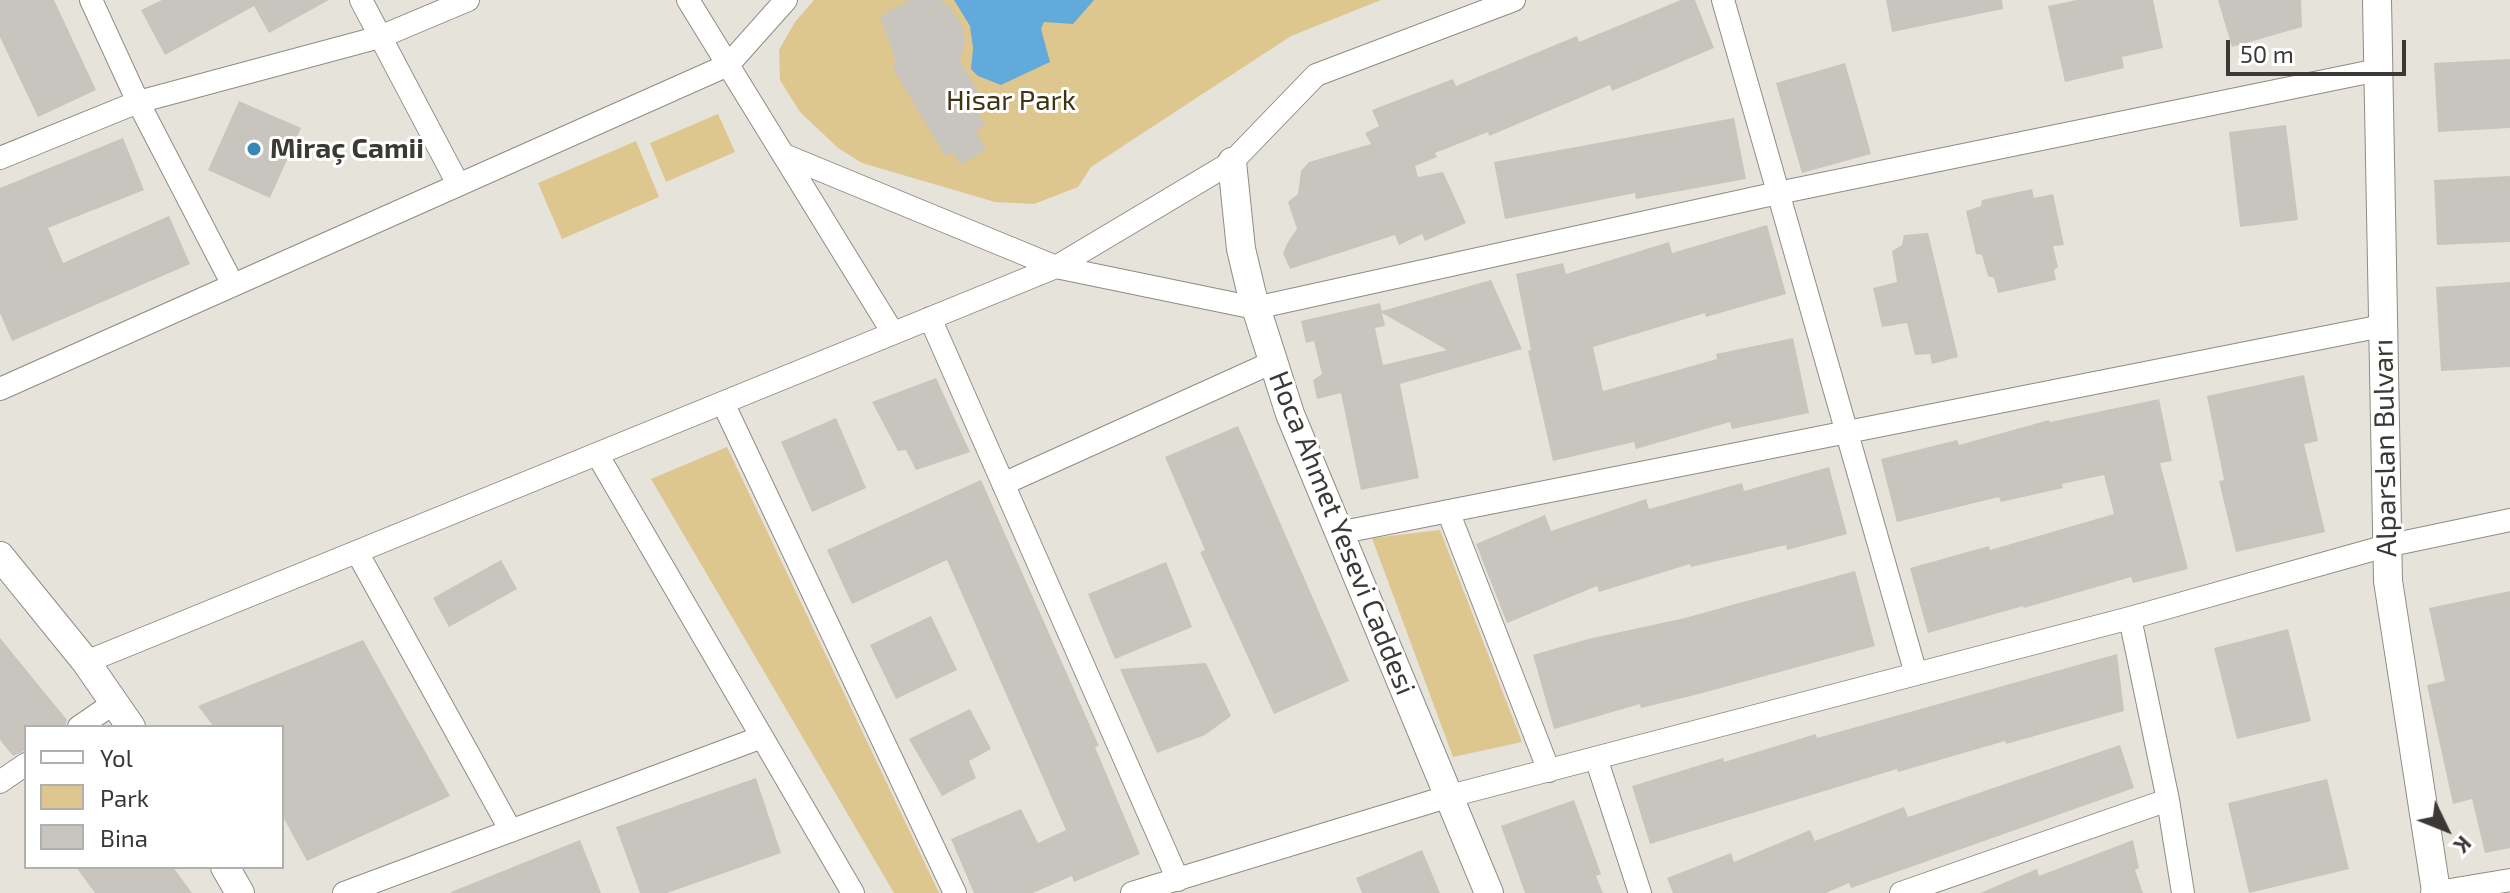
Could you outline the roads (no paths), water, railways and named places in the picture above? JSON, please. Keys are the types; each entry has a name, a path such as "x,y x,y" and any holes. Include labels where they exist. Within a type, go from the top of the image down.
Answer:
{"street":[{"path":"91,0 138,102 233,285"},
{"path":"361,0 458,184"},
{"path":"0,158 138,102 380,37 468,0"},
{"path":"688,0 893,333"},
{"path":"0,389 728,65 786,0"},
{"path":"86,662 1056,267 1232,162 1316,75 1514,0"},
{"path":"1723,0 1916,674"},
{"name":"Alparslan Bulvarı","path":"2377,0 2386,546 2391,609 2435,892"},
{"path":"784,155 1056,267 1255,308 1778,193 2378,70"},
{"name":"Hoca Ahmet Yesevi Caddesi","path":"1232,162 1241,249 1255,308 1290,414 1489,893"},
{"path":"930,318 1178,880"},
{"path":"1338,533 2382,326"},
{"path":"1003,484 1273,362"},
{"path":"723,403 955,893"},
{"path":"597,454 853,893"},
{"path":"1448,511 1549,771"},
{"path":"1132,893 1450,796 2130,618 2386,546 2510,520"},
{"path":"357,552 511,831"},
{"path":"0,556 86,662 130,725"},
{"path":"2130,618 2168,800 2183,893"},
{"path":"82,725 114,703"},
{"path":"344,893 762,737"},
{"path":"1596,758 1640,893"},
{"path":"0,782 24,765"},
{"path":"1901,893 2168,800"},
{"path":"226,869 240,893"},
{"path":"2435,892 2510,880"}],"water":[{"path":"954,0 1094,0 1073,24 1044,22 1041,29 1050,62 1001,85 978,76 971,69 973,48 970,26"}],"place":[{"name":"Miraç Camii","path":"254,149"}],"park label":[{"name":"Hisar Park","path":"1011,101"}]}
